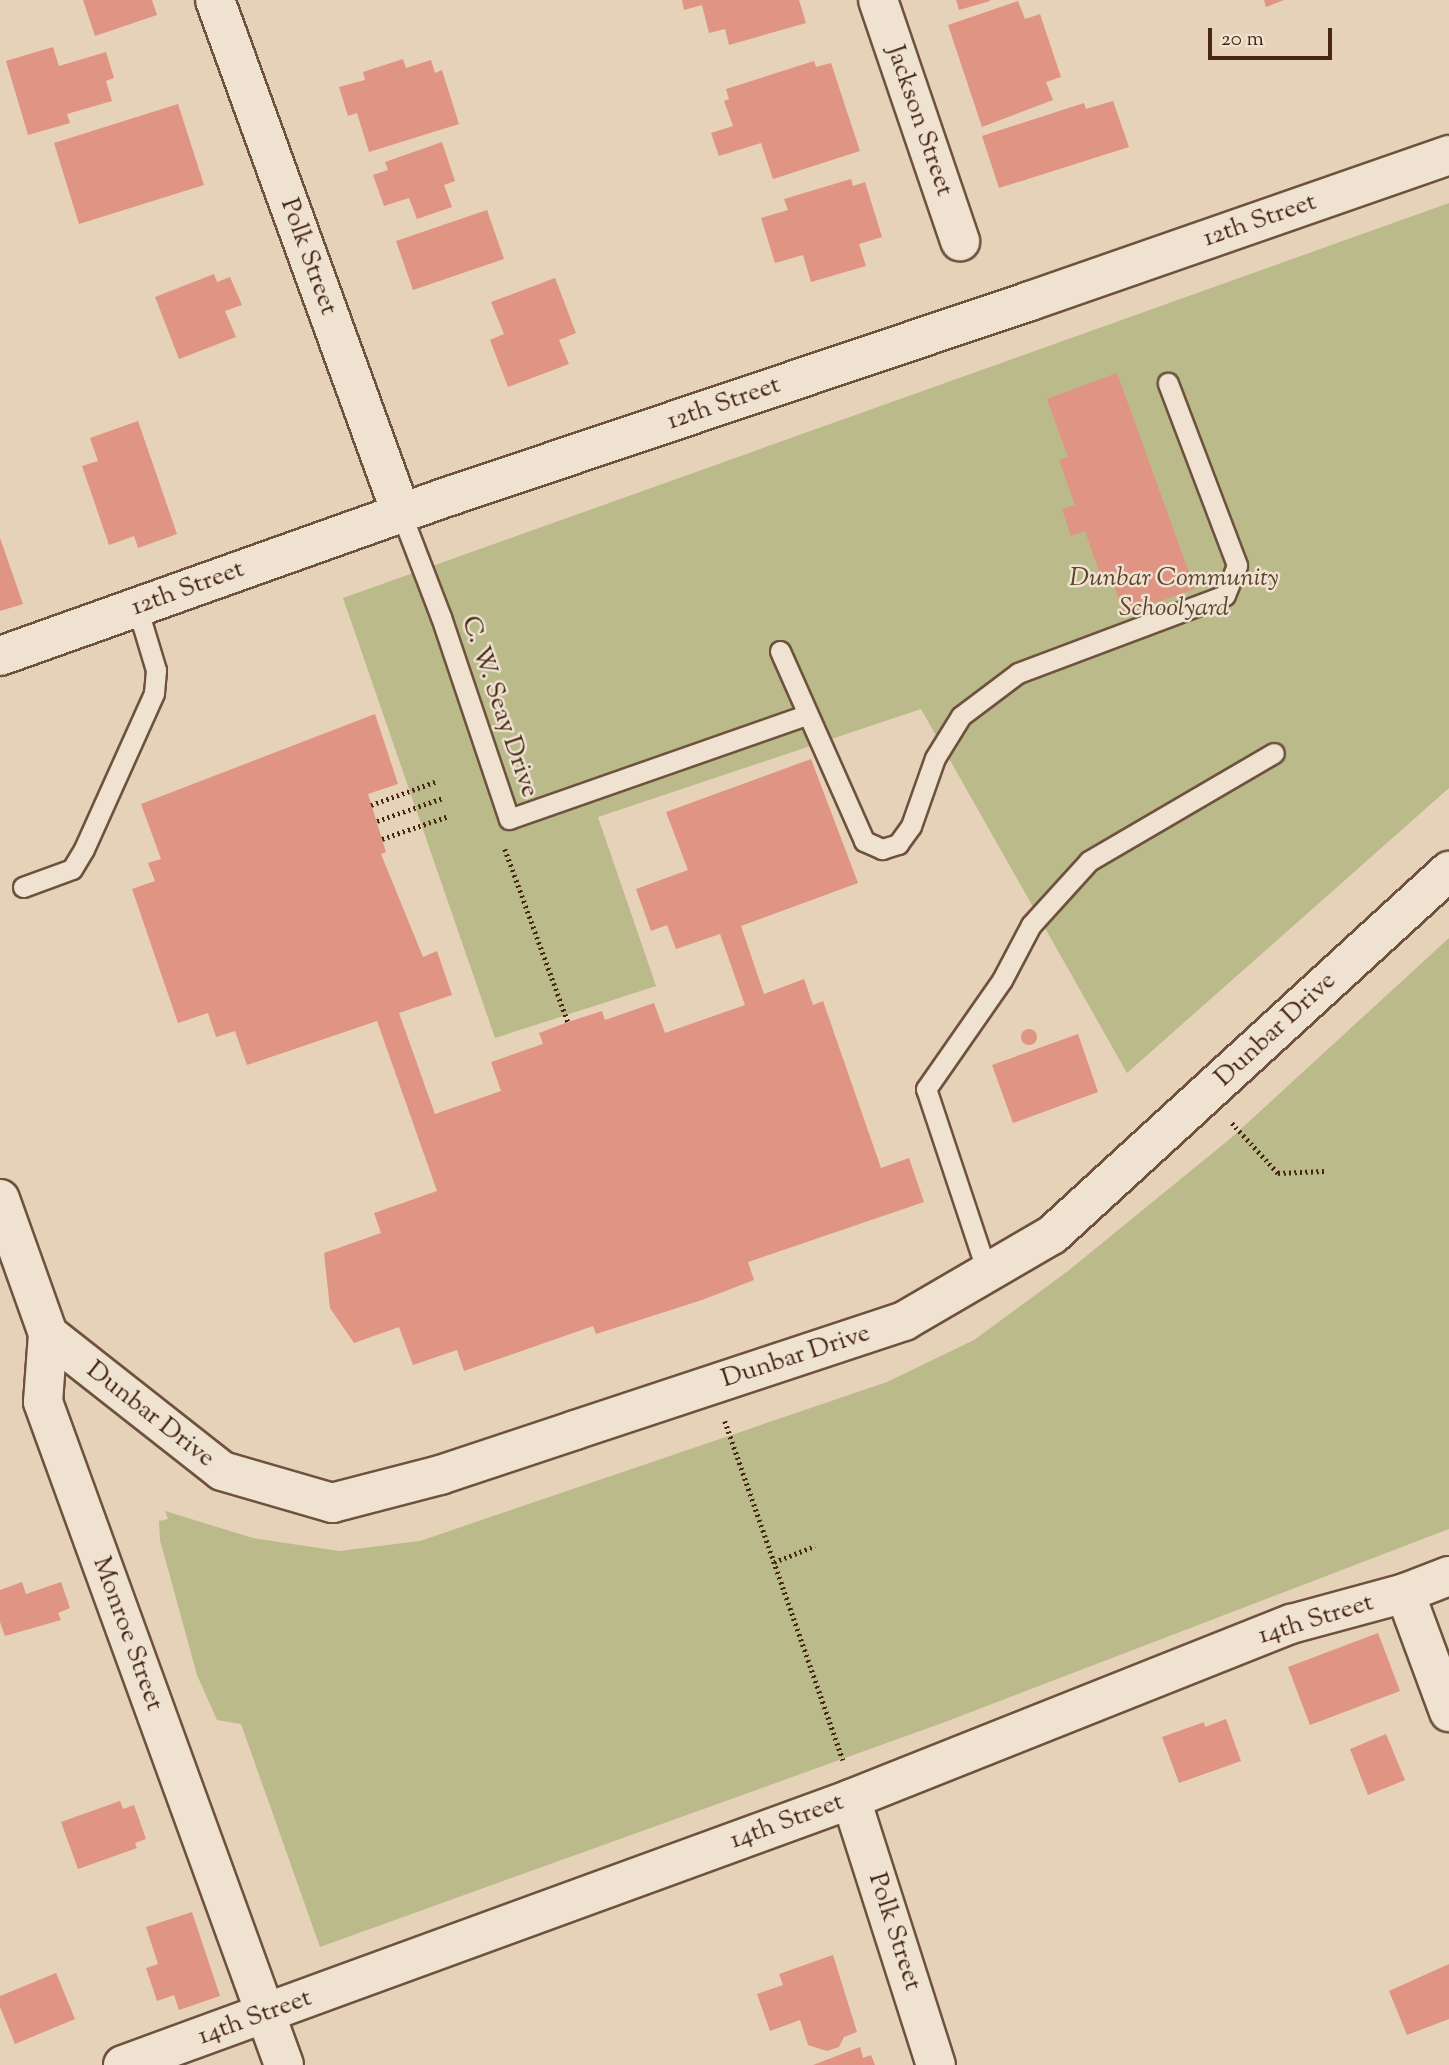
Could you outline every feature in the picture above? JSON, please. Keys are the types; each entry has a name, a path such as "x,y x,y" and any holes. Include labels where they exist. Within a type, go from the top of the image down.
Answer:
{"street":[{"name":"Polk Street","path":"215,0 401,513"},
{"name":"Jackson Street","path":"878,0 960,241"},
{"name":"12th Street","path":"0,656 401,513 1017,306 1449,155"},
{"name":"Dunbar Drive","path":"48,1334 222,1471 332,1503 440,1475 904,1321 1052,1235 1449,871"},
{"name":"Monroe Street","path":"0,1199 48,1334 43,1402 284,2065"},
{"name":"14th Street","path":"123,2065 266,2015 848,1783 1291,1624 1405,1594 1449,1577"},
{"path":"1405,1594 1449,1712"},
{"name":"Polk Street","path":"848,1783 936,2065"}],"lane":[{"path":"780,651 864,841 882,849 898,844 911,826 935,758 961,716 1008,680 1018,673 1225,595 1237,565 1168,383"},
{"name":"C. W. Seay Drive","path":"401,513 442,617 509,819 806,715"},
{"path":"23,887 72,869 85,849 154,693 156,670 137,607"},
{"path":"988,1272 926,1089 1002,980 1031,925 1089,861 1274,753"}],"path":[{"path":"371,805 437,781"},
{"path":"377,821 443,798"},
{"path":"382,839 449,816"},
{"path":"502,841 568,1022"},
{"path":"1234,1125 1278,1173 1324,1171"},
{"path":"725,1420 848,1783"},
{"path":"774,1562 815,1546"}],"green space":[{"name":"Dunbar Community Schoolyard","path":"1449,203 1449,788 1127,1073 921,709 598,817 656,986 495,1038 343,598"},
{"path":"1449,938 1449,1529 945,1722 320,1947 241,1724 217,1720 197,1675 160,1540 159,1521 168,1519 165,1511 253,1538 339,1551 420,1541 887,1382 974,1340 1068,1271 1231,1138"}],"building":[{"path":"83,0 152,0 157,15 95,36"},
{"path":"682,0 799,0 806,23 729,45 725,29 709,33 702,5 684,10"},
{"path":"956,0 990,0 990,1 959,10"},
{"path":"1264,0 1284,0 1266,7"},
{"path":"1018,1 1025,19 1040,14 1061,77 1046,82 1053,100 982,127 948,25"},
{"path":"53,47 59,66 106,52 114,78 106,81 112,101 67,114 70,123 28,135 6,61"},
{"path":"403,59 406,68 431,60 435,73 442,70 459,124 369,152 357,113 348,116 339,87 365,80 363,72"},
{"path":"814,61 816,67 831,63 860,151 773,179 761,143 719,156 711,133 733,126 724,101 729,99 726,89"},
{"path":"1113,101 1129,147 999,188 982,136 1084,103 1086,109"},
{"path":"178,104 204,185 79,224 54,143"},
{"path":"442,142 455,181 444,185 452,207 417,219 409,198 384,206 373,175 388,170 385,162"},
{"path":"851,179 853,186 865,182 882,237 859,244 866,266 811,282 803,255 775,263 761,218 788,210 784,199"},
{"path":"487,210 504,259 413,290 396,241"},
{"path":"214,274 217,282 230,277 242,305 225,311 236,337 179,359 155,297"},
{"path":"555,278 576,333 559,340 569,364 508,387 490,340 504,334 491,302"},
{"path":"1117,373 1195,589 1124,614 1110,574 1101,577 1085,531 1071,536 1062,509 1075,505 1059,460 1068,457 1047,399"},
{"path":"138,421 177,534 138,548 134,536 109,545 82,466 98,461 90,438"},
{"path":"0,538 23,604 0,611"},
{"path":"375,714 398,784 368,794 386,852 381,854 423,957 437,951 452,995 399,1013 435,1114 501,1091 491,1062 543,1044 539,1033 568,1022 602,1011 605,1020 654,1003 665,1033 745,1005 720,934 676,949 667,925 651,931 636,889 688,870 666,812 811,759 858,883 741,926 764,994 804,979 813,1005 823,1001 881,1168 909,1158 924,1202 748,1262 754,1280 702,1300 596,1334 593,1326 464,1371 457,1350 413,1365 399,1327 354,1343 330,1308 324,1253 381,1233 374,1213 437,1191 377,1021 247,1065 235,1031 216,1037 208,1013 178,1023 132,889 155,881 148,863 161,859 141,804"},
{"path":"1026,1029 1032,1029 1037,1037 1035,1043 1026,1045 1021,1040 1021,1034"},
{"path":"1078,1034 1098,1092 1013,1123 992,1065"},
{"path":"22,1582 26,1594 61,1582 70,1608 58,1613 61,1620 5,1636 0,1622 0,1590"},
{"path":"1378,1633 1400,1691 1310,1725 1288,1667"},
{"path":"1226,1719 1241,1761 1179,1783 1162,1737 1204,1722 1205,1727"},
{"path":"1386,1734 1405,1780 1368,1795 1350,1749"},
{"path":"120,1801 123,1809 134,1805 146,1839 135,1843 137,1848 78,1869 61,1822"},
{"path":"192,1912 220,1996 179,2010 174,1995 157,2001 146,1968 158,1964 146,1927"},
{"path":"833,1955 857,2032 844,2037 839,2047 827,2051 808,2045 800,2020 770,2031 757,1994 783,1985 779,1974"},
{"path":"1449,1964 1449,2019 1407,2035 1389,1991"},
{"path":"56,1973 75,2019 15,2044 0,2007 0,1996"},
{"path":"860,2047 863,2058 871,2055 875,2065 813,2065"}]}
